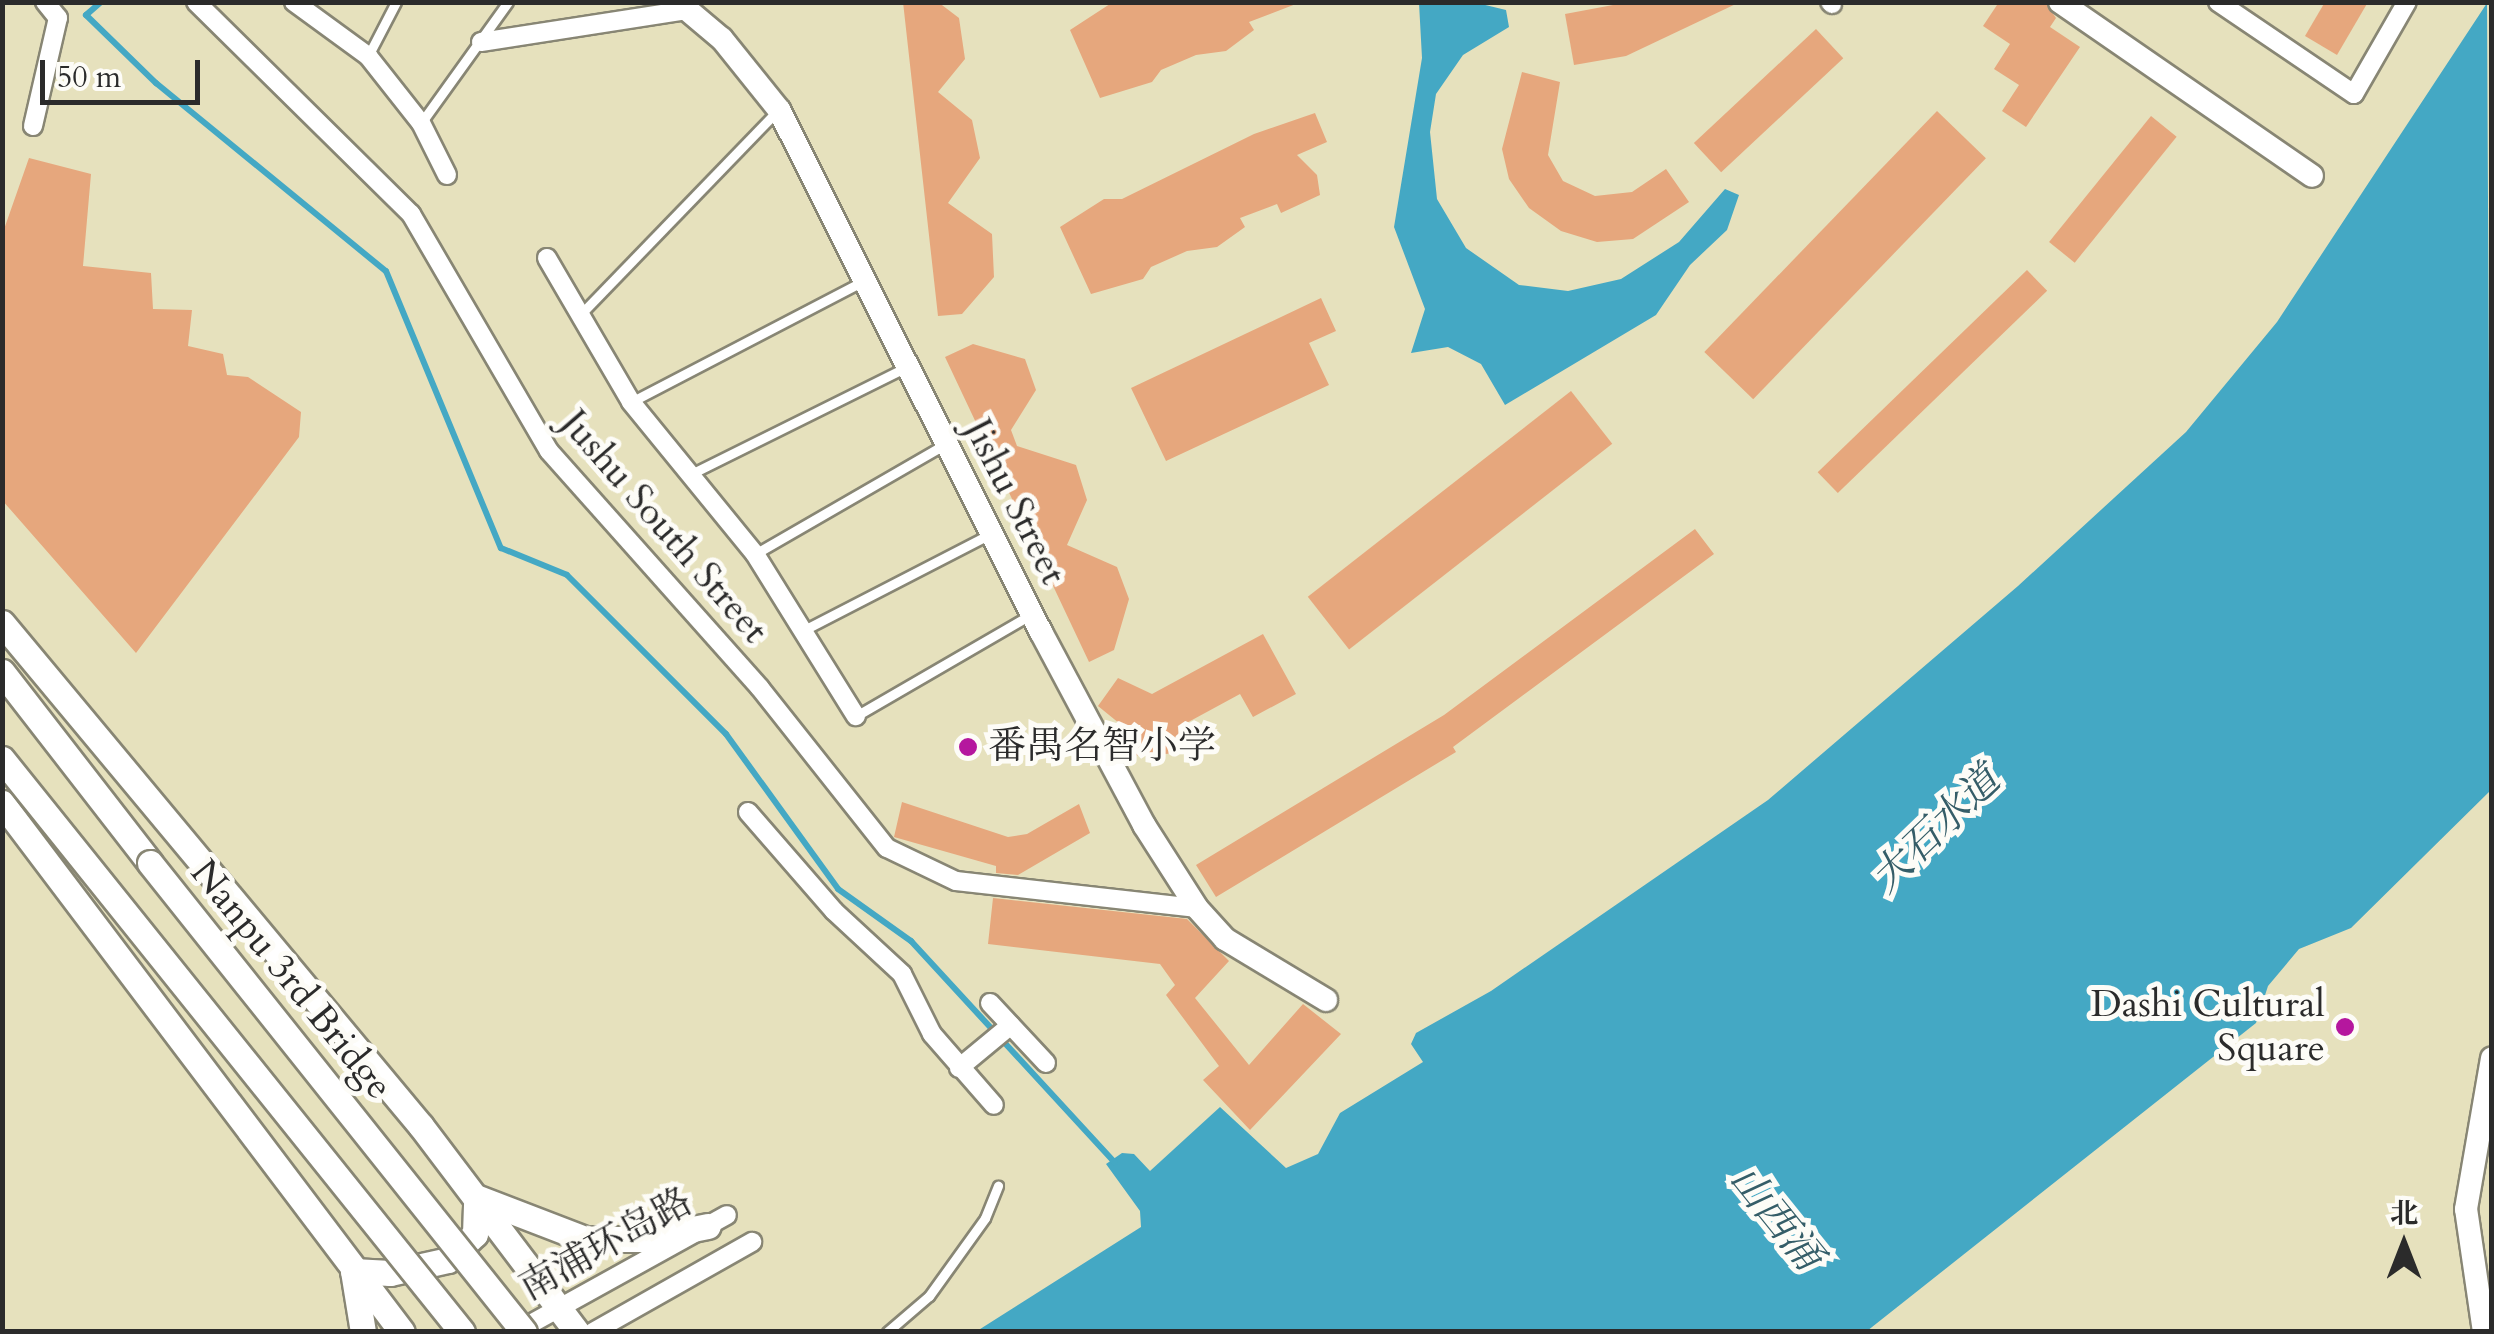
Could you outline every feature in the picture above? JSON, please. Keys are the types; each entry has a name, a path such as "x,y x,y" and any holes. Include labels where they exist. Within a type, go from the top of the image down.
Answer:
{"main road":[{"path":"2,623 473,1196 576,1332"},
{"name":"Nanpu 3rd Bridge","path":"2,672 520,1332"},
{"path":"2,759 462,1332"},
{"path":"2,803 402,1332"},
{"path":"473,1196 585,1239 643,1239 718,1220"},
{"path":"353,1271 390,1274 448,1260 475,1234 479,1206 473,1196"},
{"path":"353,1271 363,1332"}],"street":[{"path":"33,126 58,18 45,2"},
{"name":"Jushu South Street","path":"196,2 411,214 549,451 760,688 888,848 956,881 1197,908"},
{"path":"294,2 368,56 421,123 447,176"},
{"path":"2060,2 2312,176"},
{"path":"2218,2 2354,94 2406,2"},
{"path":"481,42 682,6"},
{"name":"Jishu Street","path":"682,6 722,39 778,110 1032,614 1144,825 1197,908 1225,939 1326,1000"},
{"path":"547,258 631,402 754,554 856,716"},
{"path":"748,812 834,911 902,974 959,1068 994,1106"},
{"path":"990,1003 1046,1063"},
{"path":"959,1068 1011,1025"},
{"path":"2484,1332 2474,1293 2466,1208 2491,1059"},
{"name":"南浦环岛路","path":"520,1332 718,1220"},
{"name":"南浦环岛路","path":"593,1332 752,1242"}],"lane":[{"path":"368,56 396,2"},
{"path":"421,123 508,2"},
{"path":"578,316 778,110"},
{"path":"631,402 863,281"},
{"path":"688,476 908,366"},
{"path":"754,554 947,443"},
{"path":"801,631 994,532"},
{"path":"856,716 1032,614"},
{"path":"887,1332 929,1296 984,1218 998,1185"}],"water":[{"path":"1419,3 1477,3 1506,10 1509,27 1463,55 1436,94 1430,132 1437,199 1466,248 1519,285 1568,291 1621,279 1679,242 1725,189 1739,195 1727,230 1690,265 1656,315 1505,405 1481,364 1448,347 1411,353 1425,309 1394,227 1422,58"},
{"path":"2487,3 2491,790 2351,928 2299,949 2268,986 2256,1023 1867,1331 977,1331 1141,1227 1140,1211 1106,1164 1122,1153 1134,1154 1150,1171 1220,1107 1286,1168 1318,1154 1340,1113 1423,1062 1411,1044 1416,1033 1491,991 1768,800 2018,586 2186,432 2277,322"}],"building":[{"path":"903,2 938,2 959,18 965,59 938,92 972,120 980,158 948,203 992,234 994,277 962,314 938,316"},
{"path":"1113,2 1296,4 1249,22 1254,30 1226,51 1196,55 1161,70 1152,82 1100,98 1070,30"},
{"path":"1629,2 1740,2 1626,56 1574,65 1565,14"},
{"path":"1999,2 2045,2 2056,18 2050,27 2080,47 2026,127 2002,111 2019,85 1994,69 2010,44 1983,26"},
{"path":"2325,2 2368,2 2337,55 2305,36"},
{"path":"1816,29 1843,58 1721,172 1694,143"},
{"path":"1522,72 1560,82 1548,155 1563,181 1595,196 1632,192 1666,169 1689,202 1633,239 1597,242 1561,231 1529,208 1509,179 1502,149"},
{"path":"1937,111 1986,158 1753,399 1704,352"},
{"path":"1315,113 1327,142 1297,155 1317,175 1320,195 1281,213 1277,204 1240,218 1245,227 1217,247 1187,251 1151,267 1143,279 1091,294 1060,227 1104,199 1122,199 1254,134"},
{"path":"2151,116 2177,137 2075,263 2049,242"},
{"path":"29,158 91,174 83,266 151,273 153,309 192,310 188,346 223,354 227,375 248,377 301,412 299,437 136,653 2,500 2,235"},
{"path":"2027,270 2047,291 1838,493 1818,472"},
{"path":"1321,298 1336,331 1309,343 1329,385 1166,461 1131,388"},
{"path":"973,344 1025,359 1036,390 1011,430 1017,446 1076,465 1087,500 1067,545 1117,567 1129,599 1114,650 1089,662 945,357"},
{"path":"1571,391 1612,444 1349,649 1308,597"},
{"path":"1695,529 1714,554 1453,747 1456,752 1216,897 1196,865 1444,715"},
{"path":"1263,634 1296,694 1253,717 1240,694 1181,726 1183,753 1126,756 1125,728 1098,706 1118,678 1152,694"},
{"path":"902,802 1008,837 1027,834 1079,804 1090,833 1018,875 996,873 996,866 894,837"},
{"path":"993,898 1187,919 1229,961 1195,998 1249,1065 1303,1004 1341,1034 1250,1130 1203,1080 1219,1066 1166,995 1175,985 1160,964 988,944"}],"waterway":[{"path":"101,2 86,15 156,83 386,271 501,548 567,575 726,734 838,889 911,941 1115,1163"}],"place":[{"name":"番禺名智小学","path":"968,747"},
{"name":"Dashi Cultural Square","path":"2345,1027"}],"water label":[{"name":"大石水道","path":"1936,830"},
{"name":"山西涌","path":"1775,1218"}]}
